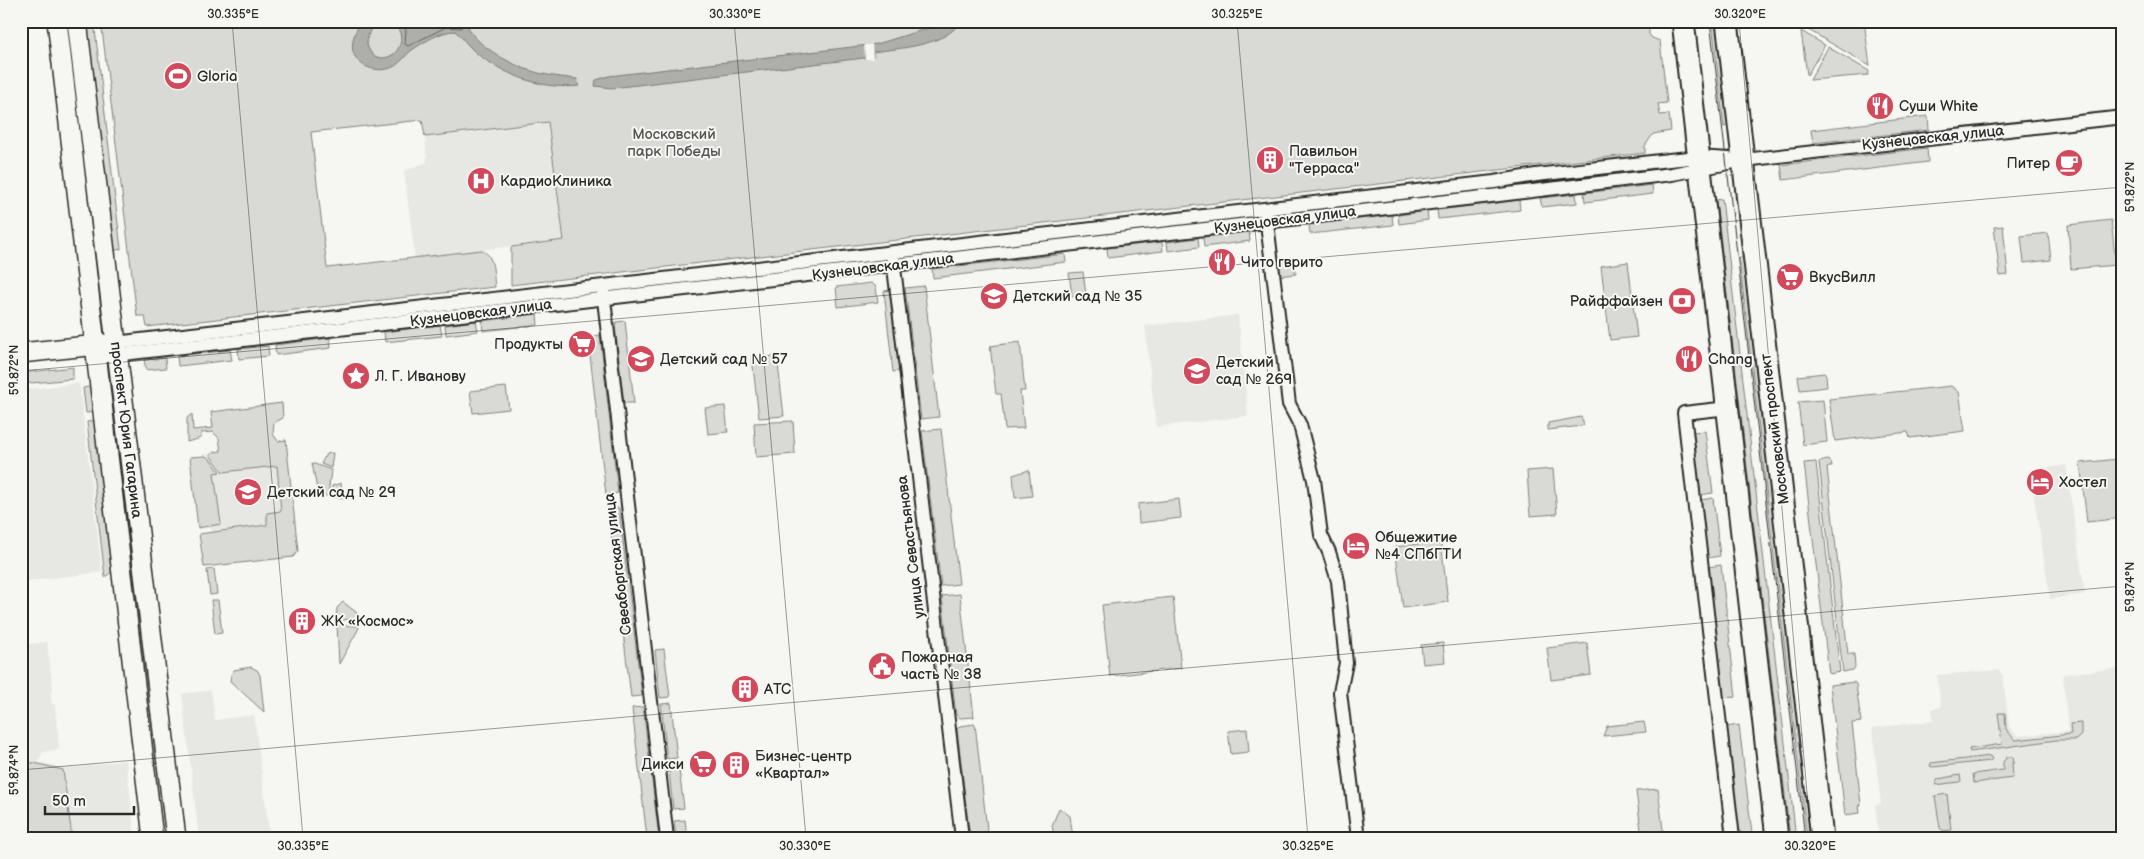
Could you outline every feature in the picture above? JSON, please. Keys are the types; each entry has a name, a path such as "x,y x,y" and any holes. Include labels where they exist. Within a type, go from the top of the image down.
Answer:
{"main road":[{"name":"проспект Юрия Гагарина","path":"57,21 153,838"},
{"name":"проспект Юрия Гагарина","path":"77,21 176,838"},
{"path":"1683,21 1777,838"},
{"name":"Московский проспект","path":"1727,21 1822,838"},
{"name":"Кузнецовская улица","path":"21,353 116,349"},
{"name":"Кузнецовская улица","path":"21,366 96,351"}],"street":[{"name":"Кузнецовская улица","path":"116,349 602,286 1265,208 1699,163 1744,160 2123,117"},
{"name":"Кузнецовская улица","path":"116,349 604,299 894,266 1267,222 1699,163"},
{"path":"1265,208 1289,404 1300,425 1314,480 1321,535 1329,552 1338,581 1346,663 1340,692 1358,838"},
{"name":"улица Севастьянова","path":"893,252 962,838"},
{"name":"Свеаборгская улица","path":"602,286 666,838"},
{"path":"1728,408 1684,413 1733,838"}],"shaded area":[{"name":"КардиоКлиника","path":"548,122 564,240 415,258 404,171 427,162 425,137"},
{"name":"Детский сад № 269","path":"1238,315 1248,416 1156,427 1145,326"},
{"path":"79,383 102,572 21,582 21,390"},
{"name":"Детский сад № 29","path":"283,442 297,552 215,564 204,455"},
{"path":"2066,465 2085,594 2050,599 2030,470"},
{"path":"47,642 53,691 50,692 52,704 55,704 59,749 43,752 38,762 65,768 126,760 135,838 21,838 21,645"},
{"path":"2123,668 2123,838 1879,838 1875,805 1881,804 1872,728 1933,721 1932,709 1941,707 1937,675 1998,670 2003,676 2009,727 2018,736 2068,731 2063,674"},
{"path":"211,690 215,720 254,715 270,838 199,838 182,694"}],"green space":[{"path":"86,21 94,21 121,249 113,251"},
{"name":"Московский парк Победы","path":"101,21 1655,21 1649,27 1649,34 1652,38 1660,41 1667,103 1658,104 1660,115 1669,114 1671,131 1653,134 1645,146 1645,153 511,285 511,247 564,240 548,122 425,137 422,120 311,132 327,268 481,250 486,252 491,260 495,287 147,327 145,316 137,316"},
{"path":"1712,21 1716,21 1728,126 1724,127"},
{"path":"1800,21 1864,21 1870,66 1805,28"},
{"path":"1801,31 1825,45 1807,75"},
{"path":"1828,47 1869,71 1868,75 1810,80"},
{"path":"1928,116 1929,130 1813,143 1811,130"},
{"path":"1927,148 1928,162 1783,180 1781,165"},
{"path":"1652,185 1653,194 1585,202 1584,193"},
{"path":"1576,194 1577,203 1542,207 1540,198"},
{"path":"1722,199 1796,838 1790,838 1716,200"},
{"path":"1519,200 1520,210 1438,219 1437,210"},
{"path":"1427,211 1428,220 1399,224 1398,215"},
{"path":"1392,215 1393,225 1310,234 1309,225"},
{"path":"2111,220 2116,265 2071,269 2068,225"},
{"path":"2003,226 2008,275 2000,276 1994,227"},
{"path":"1249,232 1250,241 1204,247 1203,237"},
{"path":"2048,233 2051,260 2024,263 2021,236"},
{"path":"1198,238 1199,247 1168,251 1167,242"},
{"path":"1162,242 1163,251 1108,258 1107,248"},
{"path":"1065,254 1066,262 933,278 932,269"},
{"path":"1739,257 1743,257 1811,838 1807,838"},
{"path":"1294,261 1296,274 1277,276 1275,264"},
{"path":"1628,262 1637,337 1610,340 1601,266"},
{"path":"1083,272 1086,295 1072,297 1069,273"},
{"path":"872,283 876,287 878,302 838,307 836,287"},
{"path":"924,286 939,417 921,419 905,288"},
{"path":"890,290 899,371 893,372 884,291"},
{"path":"537,314 538,325 483,331 482,321"},
{"path":"476,321 478,331 446,335 445,325"},
{"path":"625,321 634,403 624,403 615,326 616,322"},
{"path":"440,325 442,336 385,342 384,332"},
{"path":"600,335 618,493 606,495 588,337"},
{"path":"330,338 331,348 276,355 275,345"},
{"path":"1020,342 1025,391 1020,391 1024,428 1005,429 1001,394 996,394 990,346"},
{"path":"268,346 269,356 239,359 238,349"},
{"path":"230,350 232,360 178,366 177,356"},
{"path":"777,356 784,416 759,418 752,358"},
{"path":"165,358 166,368 146,370 144,360"},
{"path":"73,367 73,379 21,384 21,373"},
{"path":"1824,373 1826,375 1827,387 1800,390 1798,376"},
{"path":"93,386 96,412 86,413 83,388"},
{"path":"1951,386 1959,392 1965,431 1910,438 1908,432 1835,441 1829,399"},
{"path":"506,387 509,409 473,413 470,391"},
{"path":"1823,400 1827,442 1803,445 1798,402"},
{"path":"282,403 283,418 274,423 273,434 278,441 286,440 298,551 293,557 204,567 199,534 267,525 267,513 281,511 277,466 223,472 210,455 221,451 219,438 213,432 201,433 201,438 187,442 187,418 192,414 193,430 213,428 211,412"},
{"path":"725,406 728,432 708,434 705,408"},
{"path":"1581,417 1584,424 1582,426 1548,430 1548,423"},
{"path":"97,420 113,571 105,577 87,422"},
{"path":"793,421 795,454 756,457 754,423"},
{"path":"941,429 959,584 941,586 922,431"},
{"path":"1705,431 1713,493 1699,495 1692,432"},
{"path":"333,453 331,468 321,464 326,454"},
{"path":"205,456 210,459 220,472 214,473 221,524 198,528 190,457"},
{"path":"2118,459 2123,518 2087,522 2080,463"},
{"path":"1828,460 1832,466 1827,468 1848,654 1854,654 1855,667 1853,670 1843,672 1819,462"},
{"path":"1816,462 1840,672 1829,674 1804,463"},
{"path":"312,463 331,470 328,496 318,495"},
{"path":"1553,469 1557,514 1530,516 1527,471"},
{"path":"1029,470 1032,496 1015,498 1013,475"},
{"path":"341,483 343,498 331,497 332,486"},
{"path":"1713,498 1720,556 1707,558 1700,500"},
{"path":"1179,499 1181,518 1139,523 1138,504"},
{"path":"619,508 642,696 631,697 608,509"},
{"path":"1441,541 1448,602 1403,608 1395,547"},
{"path":"1721,565 1736,697 1722,698 1708,567"},
{"path":"214,569 217,594 210,595 207,570"},
{"path":"960,594 974,717 960,718 956,715 942,596"},
{"path":"1173,597 1181,668 1110,676 1102,605"},
{"path":"211,600 218,600 222,633 215,634"},
{"path":"343,602 357,613 358,618 336,621 337,608"},
{"path":"337,625 358,626 359,628 339,664"},
{"path":"1443,643 1445,662 1423,664 1421,645"},
{"path":"1587,643 1591,675 1551,680 1547,648"},
{"path":"664,649 670,697 660,698 655,650"},
{"path":"251,667 257,670 260,675 264,712 230,681 234,670"},
{"path":"1854,682 1856,684 1861,722 1852,723 1861,805 1859,806 1860,813 1845,815 1830,685"},
{"path":"671,703 677,758 667,759 661,704"},
{"path":"643,707 659,838 647,838 632,708"},
{"path":"1998,713 2005,713 2006,729 2015,740 2071,734 2070,724 2081,723 2081,735 2076,740 2056,740 1970,752 1969,749 2002,744"},
{"path":"1644,722 1646,732 1603,736 1607,726"},
{"path":"975,724 988,838 970,838 957,729 960,726"},
{"path":"1739,725 1752,834 1738,836 1726,727"},
{"path":"1247,729 1249,752 1231,754 1228,731"},
{"path":"1990,756 1992,759 1990,761 1930,766 1931,763"},
{"path":"2007,757 2013,757 2013,778 1974,783 1973,774 2003,770 2003,762"},
{"path":"21,762 63,770 72,838 21,838"},
{"path":"679,769 684,808 673,809 669,770"},
{"path":"1960,775 1961,781 1959,782 1935,785 1938,779"},
{"path":"1658,789 1664,838 1642,838 1636,791"},
{"path":"1947,794 1951,830 1943,831 1940,828 1935,796"},
{"path":"1059,808 1070,816 1073,838 1055,838 1052,826"},
{"path":"685,820 687,838 676,838 674,821"}],"water":[{"path":"361,21 377,21 369,33 367,42 373,55 380,58 393,54 398,49 400,43 401,36 398,28 391,21 467,21 474,36 498,55 530,70 577,79 579,86 566,87 540,84 502,70 480,56 455,31 450,31 427,40 390,68 379,70 369,68 356,58 352,44"},
{"path":"943,21 961,21 945,36 934,41 873,52 873,57 612,88 595,86 596,80 609,76 877,44 932,27"}],"pier":[{"path":"872,44 873,59 865,59 864,45"}],"tram line":[{"path":"1710,21 1805,838"}],"place":[{"name":"Gloria","path":"178,76"},
{"name":"Суши White","path":"1880,106"},
{"name":"Павильон \"Терраса\"","path":"1270,160"},
{"name":"Питер","path":"2069,163"},
{"name":"КардиоКлиника","path":"481,181"},
{"name":"Чито гврито","path":"1222,262"},
{"name":"ВкусВилл","path":"1790,277"},
{"name":"Детский сад № 35","path":"994,296"},
{"name":"Райффайзен","path":"1682,301"},
{"name":"Продукты","path":"582,344"},
{"name":"Детский сад № 57","path":"641,359"},
{"name":"Chang","path":"1689,359"},
{"name":"Детский сад № 269","path":"1197,371"},
{"name":"Л. Г. Иванову","path":"356,376"},
{"name":"Хостел","path":"2040,482"},
{"name":"Детский сад № 29","path":"248,492"},
{"name":"Общежитие №4 СПбГТИ","path":"1356,546"},
{"name":"ЖК «Космос»","path":"302,621"},
{"name":"Пожарная часть № 38","path":"882,666"},
{"name":"АТС","path":"745,689"},
{"name":"Дикси","path":"703,764"},
{"name":"Бизнес-центр «Квартал»","path":"736,765"}]}
